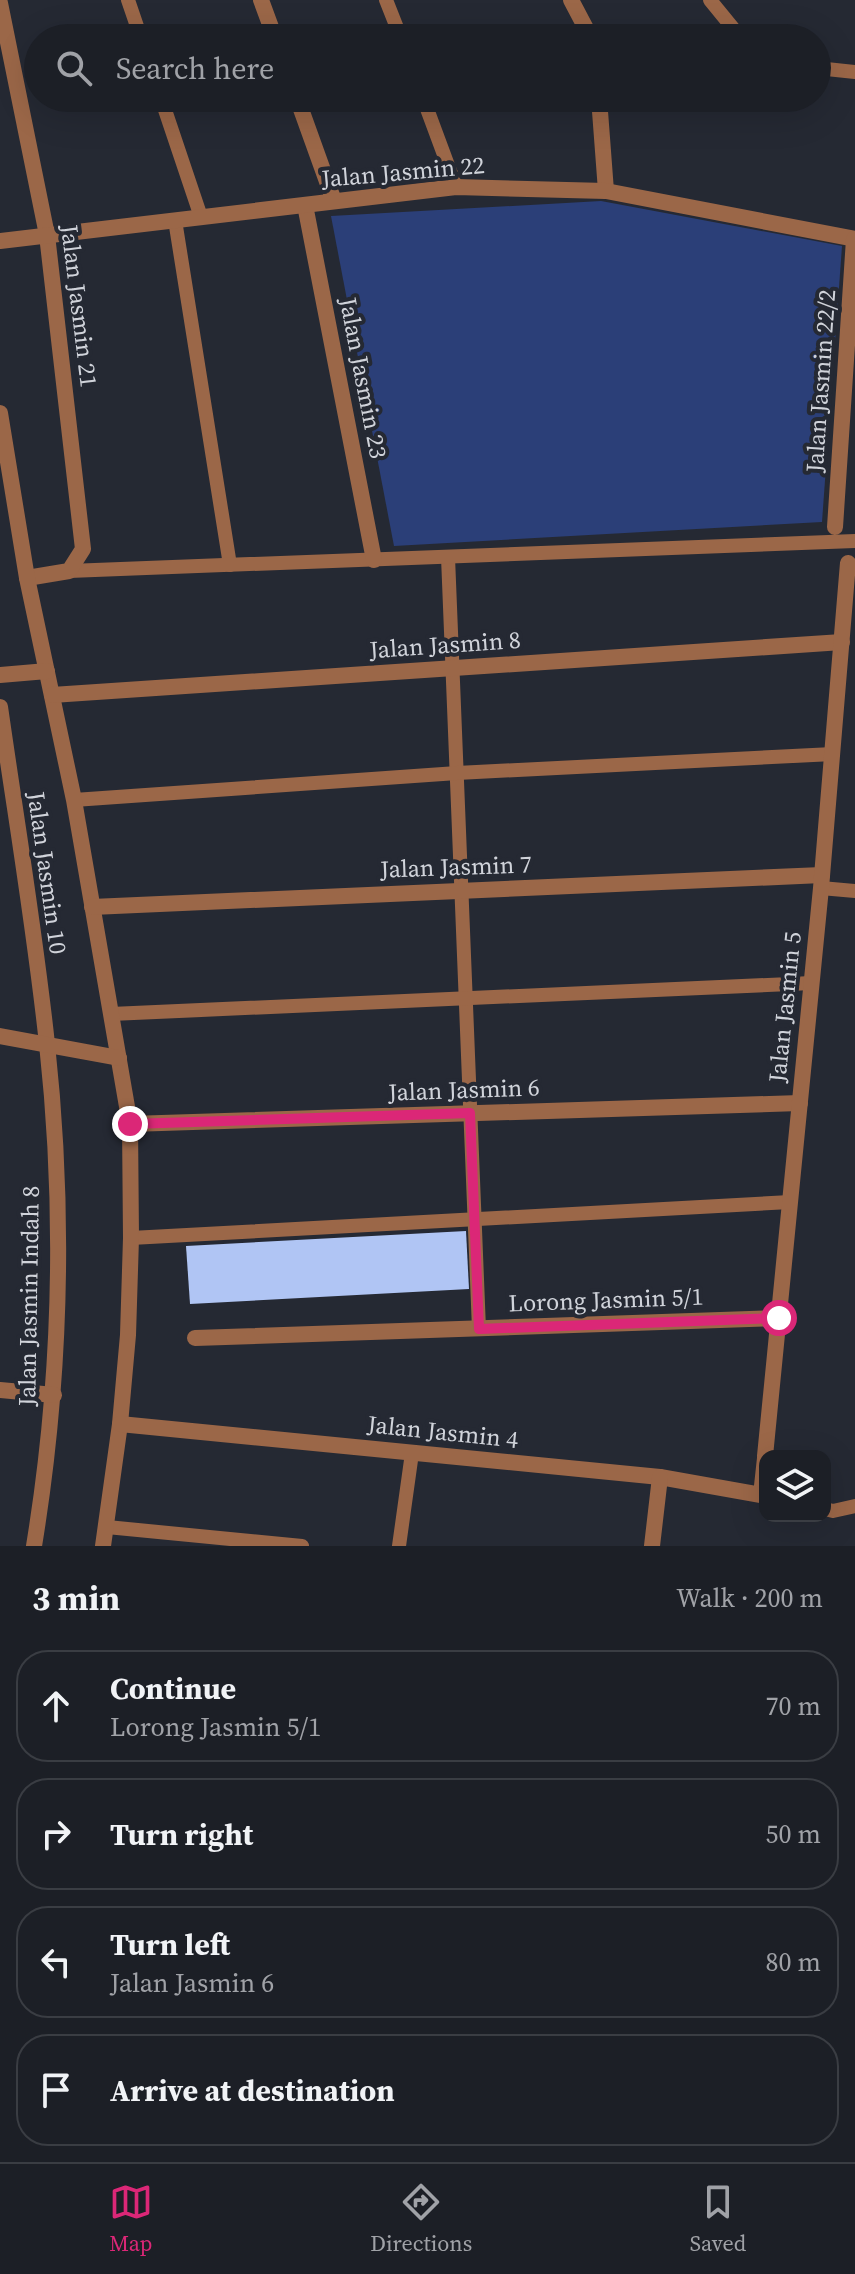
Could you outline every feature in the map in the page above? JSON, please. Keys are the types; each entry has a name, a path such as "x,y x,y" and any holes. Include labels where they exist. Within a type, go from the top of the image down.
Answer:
{"street":[{"path":"261,0 270,24"},
{"path":"571,0 584,24"},
{"name":"Jalan Jasmin 21","path":"0,3 47,235 83,549 69,571"},
{"path":"302,112 334,201"},
{"path":"600,112 606,191"},
{"name":"Jalan Jasmin 22","path":"0,241 456,187 606,191 855,239"},
{"name":"Jalan Jasmin 23","path":"305,205 374,560"},
{"name":"Jalan Jasmin 22/2","path":"835,527 855,239"},
{"path":"0,413 4,457 74,800 130,1124 128,1335 120,1424 103,1546"},
{"name":"Jalan Jasmin 5","path":"766,1450 822,882 848,563"},
{"path":"27,578 69,571"},
{"name":"Jalan Jasmin 8","path":"52,695 842,642"},
{"path":"0,675 47,671"},
{"name":"Jalan Jasmin 10","path":"0,707 47,1045"},
{"name":"Jalan Jasmin 7","path":"92,907 462,891 822,882"},
{"path":"0,1036 119,1058"},
{"name":"Jalan Jasmin Indah 8","path":"34,1546 54,1395 57,1273 47,1045"},
{"name":"Jalan Jasmin 6","path":"130,1124 800,1103"},
{"name":"Lorong Jasmin 5/1","path":"195,1338 779,1318"},
{"path":"0,1390 54,1395"},
{"name":"Jalan Jasmin 4","path":"120,1424 660,1477 759,1495"},
{"path":"652,1546 660,1477"}],"lane":[{"path":"128,0 136,24"},
{"path":"386,0 395,24"},
{"path":"710,0 730,24"},
{"path":"831,69 855,72"},
{"path":"166,112 201,217"},
{"path":"428,112 456,187"},
{"path":"175,220 230,565"},
{"path":"69,571 855,541"},
{"path":"448,557 479,1329"},
{"path":"74,800 457,773 833,754"},
{"path":"822,882 855,891"},
{"path":"111,1014 812,983"},
{"path":"131,1238 790,1202"},
{"path":"399,1546 412,1453"},
{"path":"831,1510 855,1506"},
{"path":"107,1527 302,1546"}],"shaded area":[{"path":"601,201 842,246 822,522 394,546 331,216"}],"building":[{"path":"466,1231 469,1289 190,1304 186,1246"}],"route":[{"path":"130,1124 470,1113 479,1329 779,1318"}]}
